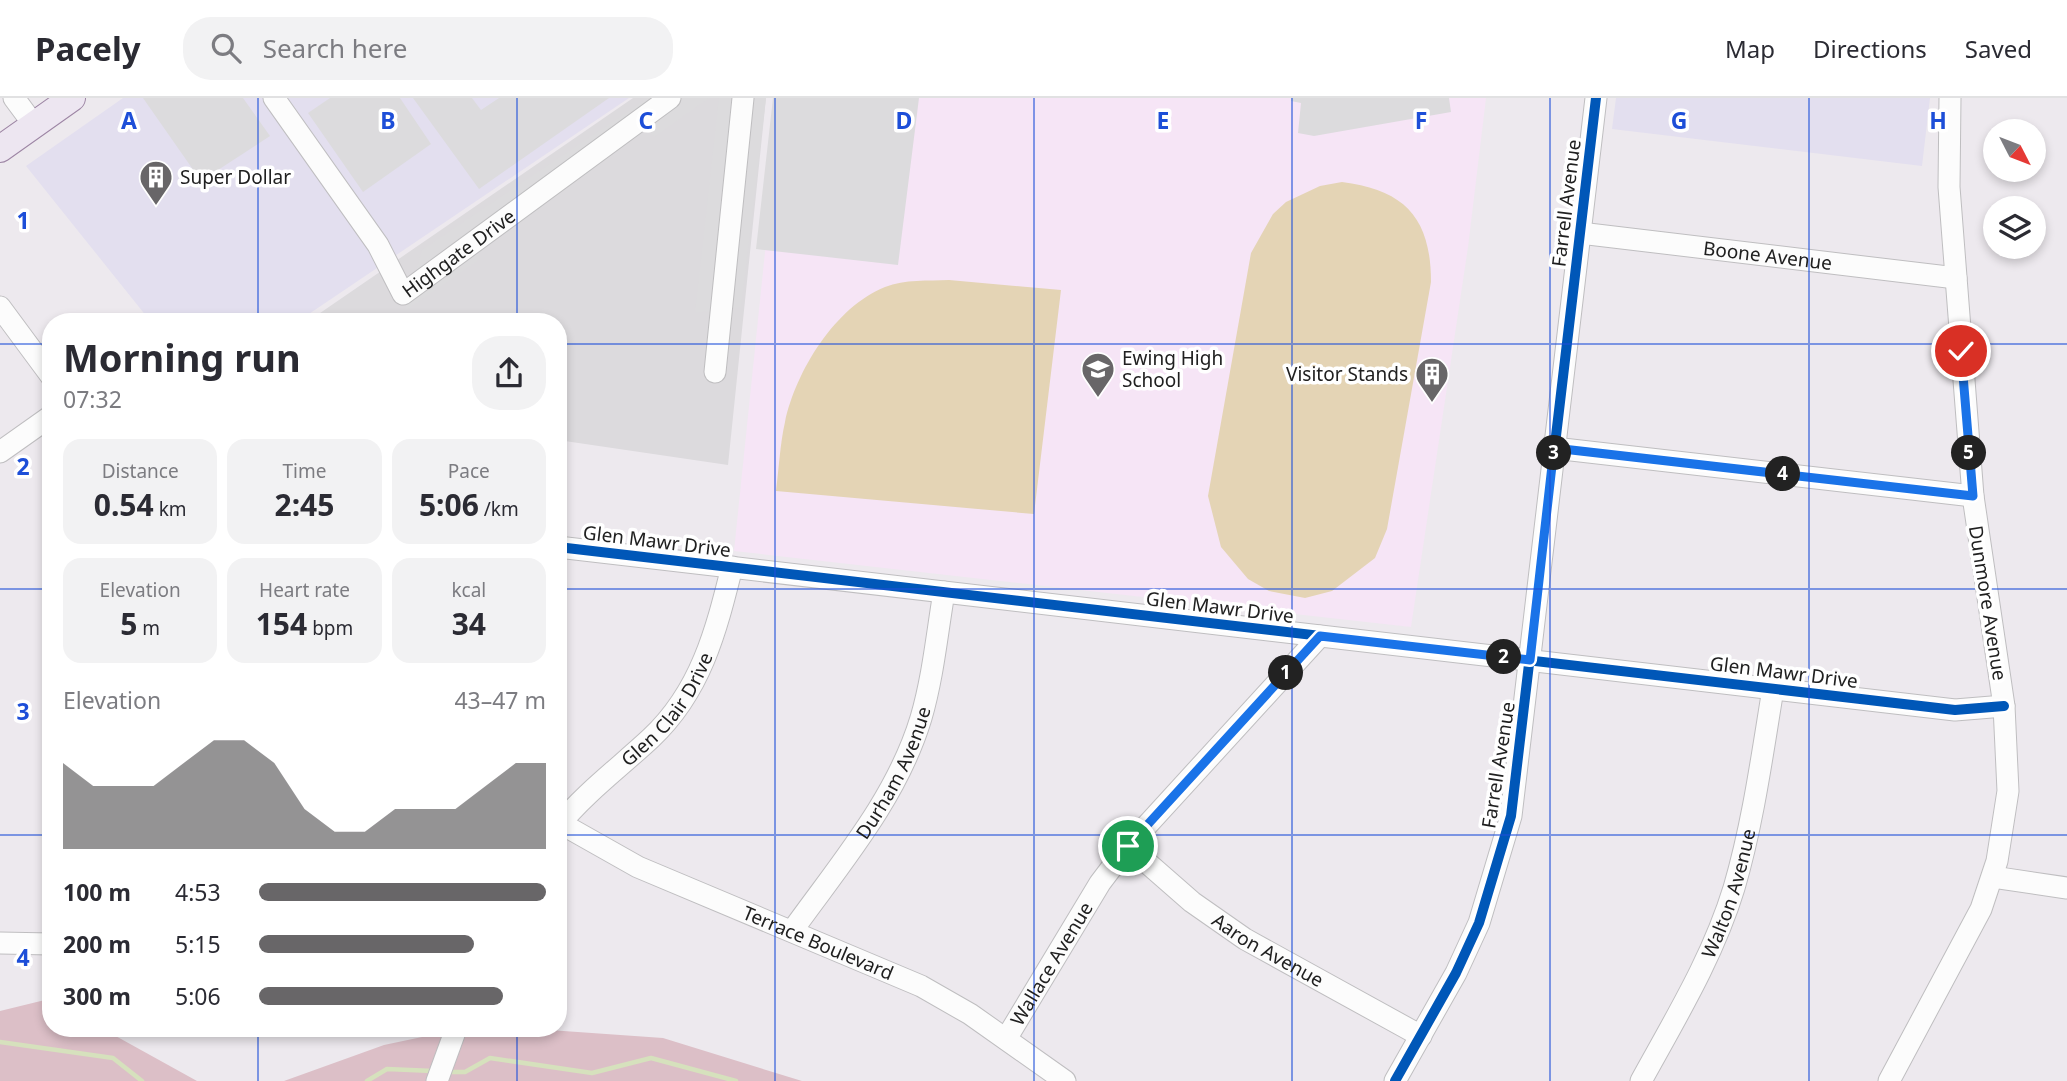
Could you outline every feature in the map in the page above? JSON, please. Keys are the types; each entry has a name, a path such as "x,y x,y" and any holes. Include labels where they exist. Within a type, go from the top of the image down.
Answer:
{"main road":[{"path":"0,149 72,98"}],"street":[{"path":"14,98 34,125"},
{"name":"Highgate Drive","path":"274,98 378,245 403,294 670,98"},
{"path":"715,372 743,98"},
{"name":"Farrell Avenue","path":"1395,1081 1456,973 1497,870 1516,788 1596,98"},
{"name":"Dunmore Avenue","path":"1889,1081 1963,945 1993,877 2004,827 2007,791 2004,706 1973,496 1949,177 1950,98"},
{"name":"Boone Avenue","path":"1580,233 1956,278"},
{"path":"0,307 42,364"},
{"path":"0,452 42,422"},
{"path":"1554,448 1973,496"},
{"name":"Glen Mawr Drive","path":"567,548 1955,710 2004,706"},
{"name":"Glen Clair Drive","path":"567,815 597,783 652,737 689,691 715,638 732,567"},
{"name":"Durham Avenue","path":"792,931 873,817 907,756 928,689 944,592"},
{"name":"Wallace Avenue","path":"1006,1039 1100,883 1128,846 1320,636"},
{"name":"Walton Avenue","path":"1641,1081 1700,974 1733,890 1749,831 1773,689"},
{"name":"Terrace Boulevard","path":"567,828 638,867 921,986 1006,1039 1065,1081"},
{"name":"Aaron Avenue","path":"1128,846 1192,902 1245,939 1421,1036"},
{"path":"1993,877 2067,888"},
{"path":"0,943 42,944"},
{"path":"440,1074 453,1037"}],"shaded area":[{"path":"123,98 629,98 310,313 144,313 26,166"},
{"path":"143,98 243,98 270,136 201,181"},
{"path":"330,98 400,98 431,144 363,192 308,113"},
{"path":"413,98 472,98 481,110 499,98 609,98 479,189"},
{"path":"633,98 766,98 728,465 567,441 567,313 320,313"},
{"path":"648,98 709,98 654,137 647,127 474,250 480,259 405,311 422,250"},
{"path":"719,98 766,98 741,307 695,313"},
{"path":"773,98 919,98 898,265 756,249"},
{"name":"Ewing High School","path":"781,98 1486,98 1468,247 1411,627 734,551"},
{"path":"1291,98 1449,98 1451,112 1314,136 1298,133 1301,103 1291,101"},
{"path":"1616,98 1930,98 1922,166 1612,129"},
{"path":"1342,182 1382,192 1398,200 1410,211 1426,240 1431,282 1387,529 1375,558 1332,591 1305,598 1269,591 1248,579 1221,547 1208,496 1251,253 1273,214 1286,202 1320,186"},
{"path":"949,280 1061,290 1034,514 776,491 782,439 790,402 808,362 834,325 867,296 885,287 909,282"},
{"path":"42,1001 42,1037 117,1037 197,1081 0,1081 0,1011"},
{"path":"567,1031 663,1038 802,1081 284,1081 384,1045 422,1037 567,1037"}],"waterway":[{"path":"0,1042 113,1058 142,1081"},
{"path":"448,1072 465,1072 490,1058 592,1073 651,1058 736,1081"},
{"path":"367,1081 387,1069 433,1071"}],"cycle path":[{"path":"1395,1081 1456,973 1479,923 1511,816 1596,98"},
{"path":"567,548 1955,710 2004,706"}],"place":[{"name":"Super Dollar","path":"156,207"},
{"name":"Ewing High School","path":"1098,399"},
{"name":"Visitor Stands","path":"1432,404"}],"route":[{"path":"1128,846 1320,636 1530,660 1554,448 1973,496 1961,351"}]}
